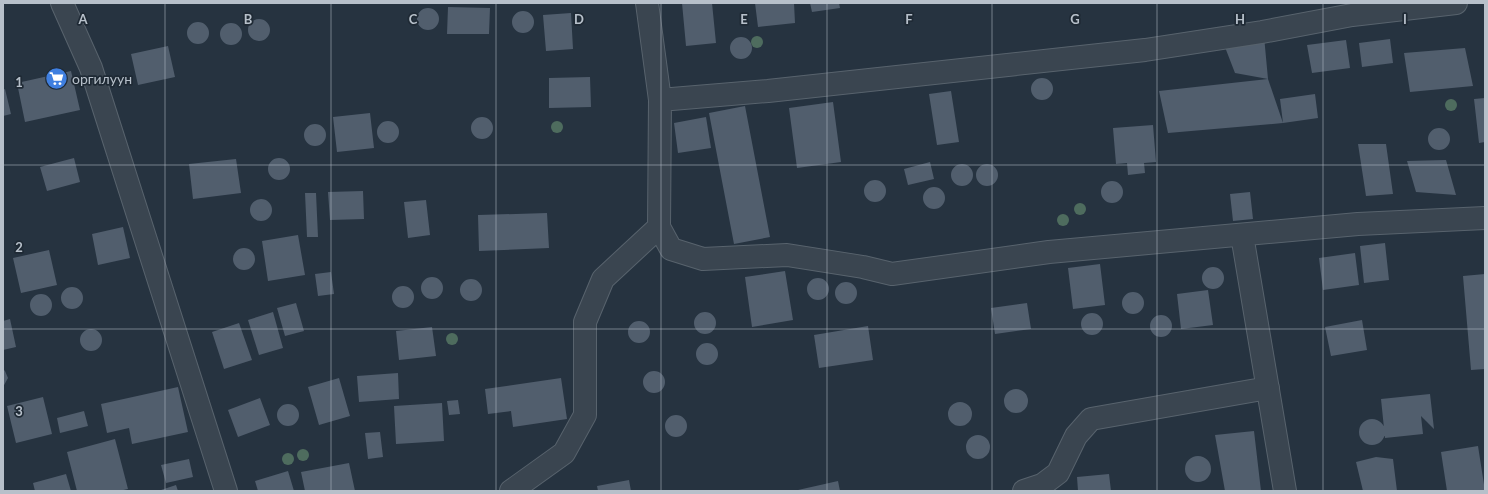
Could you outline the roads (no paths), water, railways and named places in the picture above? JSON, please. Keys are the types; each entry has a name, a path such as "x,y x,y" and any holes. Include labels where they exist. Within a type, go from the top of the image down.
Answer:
{"street":[{"path":"62,3 91,68 226,491"},
{"path":"647,3 660,100 659,227 671,249 703,259 788,255 863,267 892,274 1049,252 1358,224 1485,218"},
{"path":"660,100 768,91 1145,50 1262,32 1352,15 1456,3"},
{"path":"511,491 564,453 585,415 585,322 603,279 659,227"},
{"path":"1242,235 1285,491"},
{"path":"1024,491 1042,485 1058,473 1076,436 1092,419 1268,388"}],"place":[{"name":"оргилуун","path":"57,79"}]}
